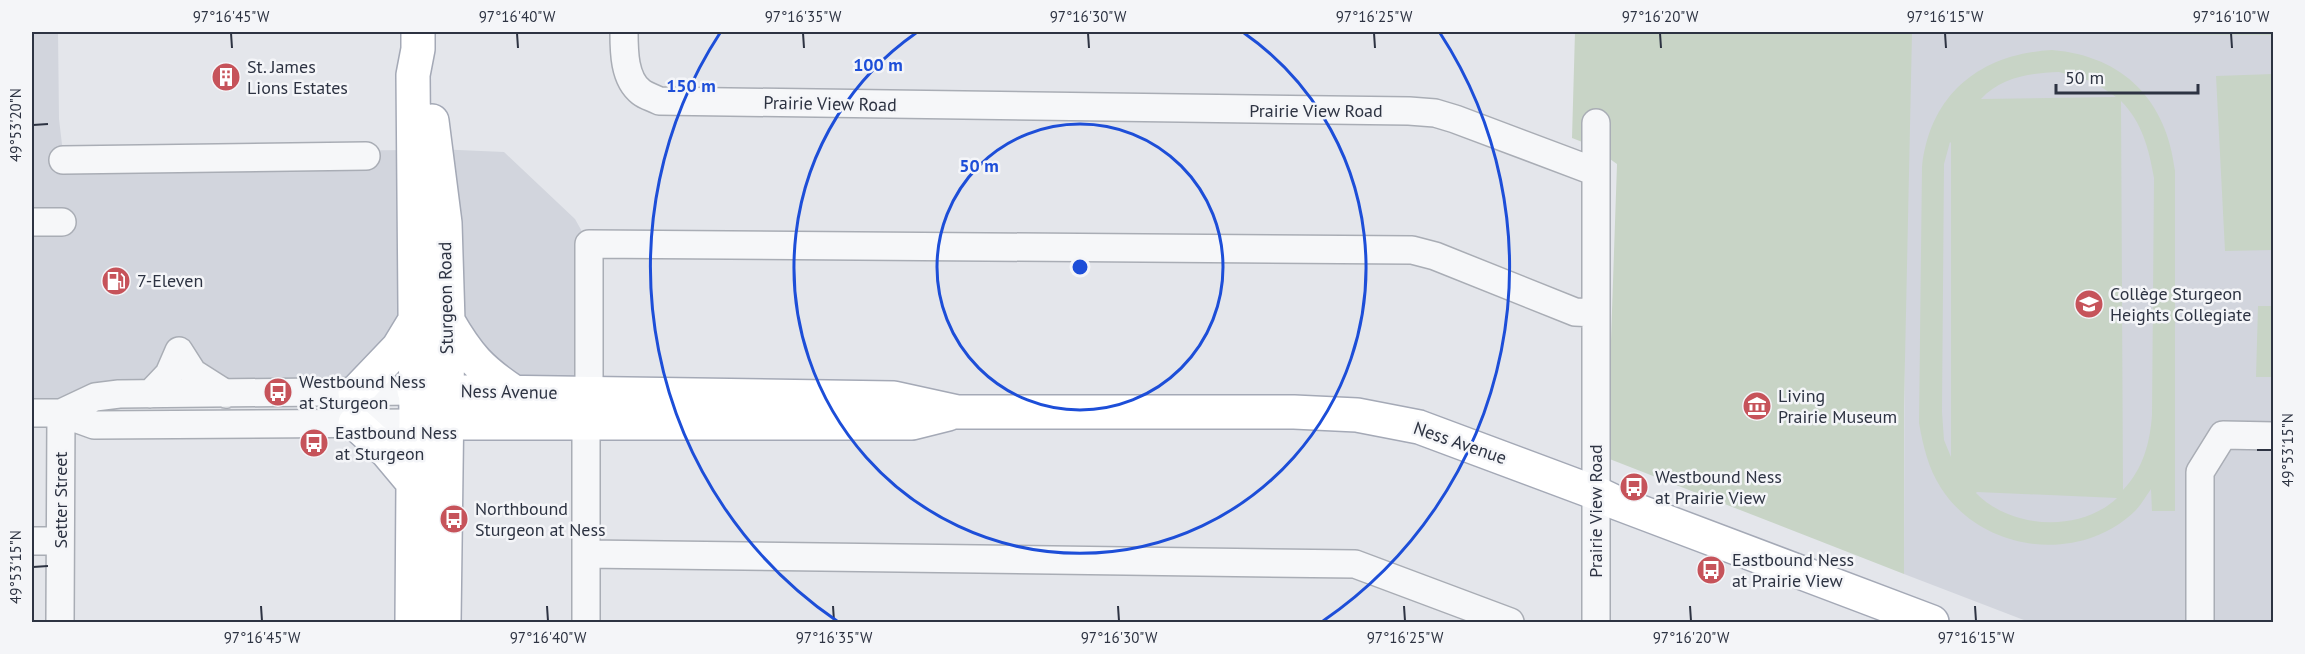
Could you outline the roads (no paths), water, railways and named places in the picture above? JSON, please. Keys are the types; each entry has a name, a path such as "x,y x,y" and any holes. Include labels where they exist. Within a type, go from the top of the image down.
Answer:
{"main road":[{"name":"Sturgeon Road","path":"418,40 413,75 415,320 430,407 444,622"},
{"name":"Sturgeon Road","path":"412,622 413,483 448,321 445,223 426,76 418,40"},
{"path":"413,483 355,408 415,320"},
{"path":"448,321 477,365 514,392"},
{"name":"Ness Avenue","path":"430,407 514,392 587,408"},
{"name":"Ness Avenue","path":"430,407 587,408 912,423 958,411 1294,412 1357,415 1428,430 1932,622"}],"street":[{"name":"Prairie View Road","path":"624,32 624,55 630,76 640,91 659,101 1409,111 1435,113 1455,119 1596,172 1596,622"},
{"path":"1596,123 1596,172"},
{"path":"63,160 366,156"},
{"path":"32,222 62,222"},
{"path":"586,622 589,244 1412,250 1435,256 1575,312 1596,313"},
{"path":"150,394 169,374 179,351 193,373 226,394"},
{"name":"Ness Avenue","path":"61,413 95,397 119,394 226,394 355,408"},
{"name":"Ness Avenue","path":"32,413 61,413 94,425 355,408 430,407"},
{"name":"Setter Street","path":"60,622 61,413"},
{"path":"2200,622 2200,472 2223,435 2274,436"},
{"path":"32,541 60,541"},
{"path":"586,554 1355,564 1510,622"}],"place":[{"name":"St. James Lions Estates","path":"226,77"},
{"name":"7-Eleven","path":"116,281"},
{"name":"Collège Sturgeon Heights Collegiate","path":"2089,304"},
{"name":"Westbound Ness at Sturgeon","path":"278,392"},
{"name":"Living Prairie Museum","path":"1757,406"},
{"name":"Eastbound Ness at Sturgeon","path":"314,443"},
{"name":"Westbound Ness at Prairie View","path":"1634,487"},
{"name":"Northbound Sturgeon at Ness","path":"454,519"},
{"name":"Eastbound Ness at Prairie View","path":"1711,570"}]}
